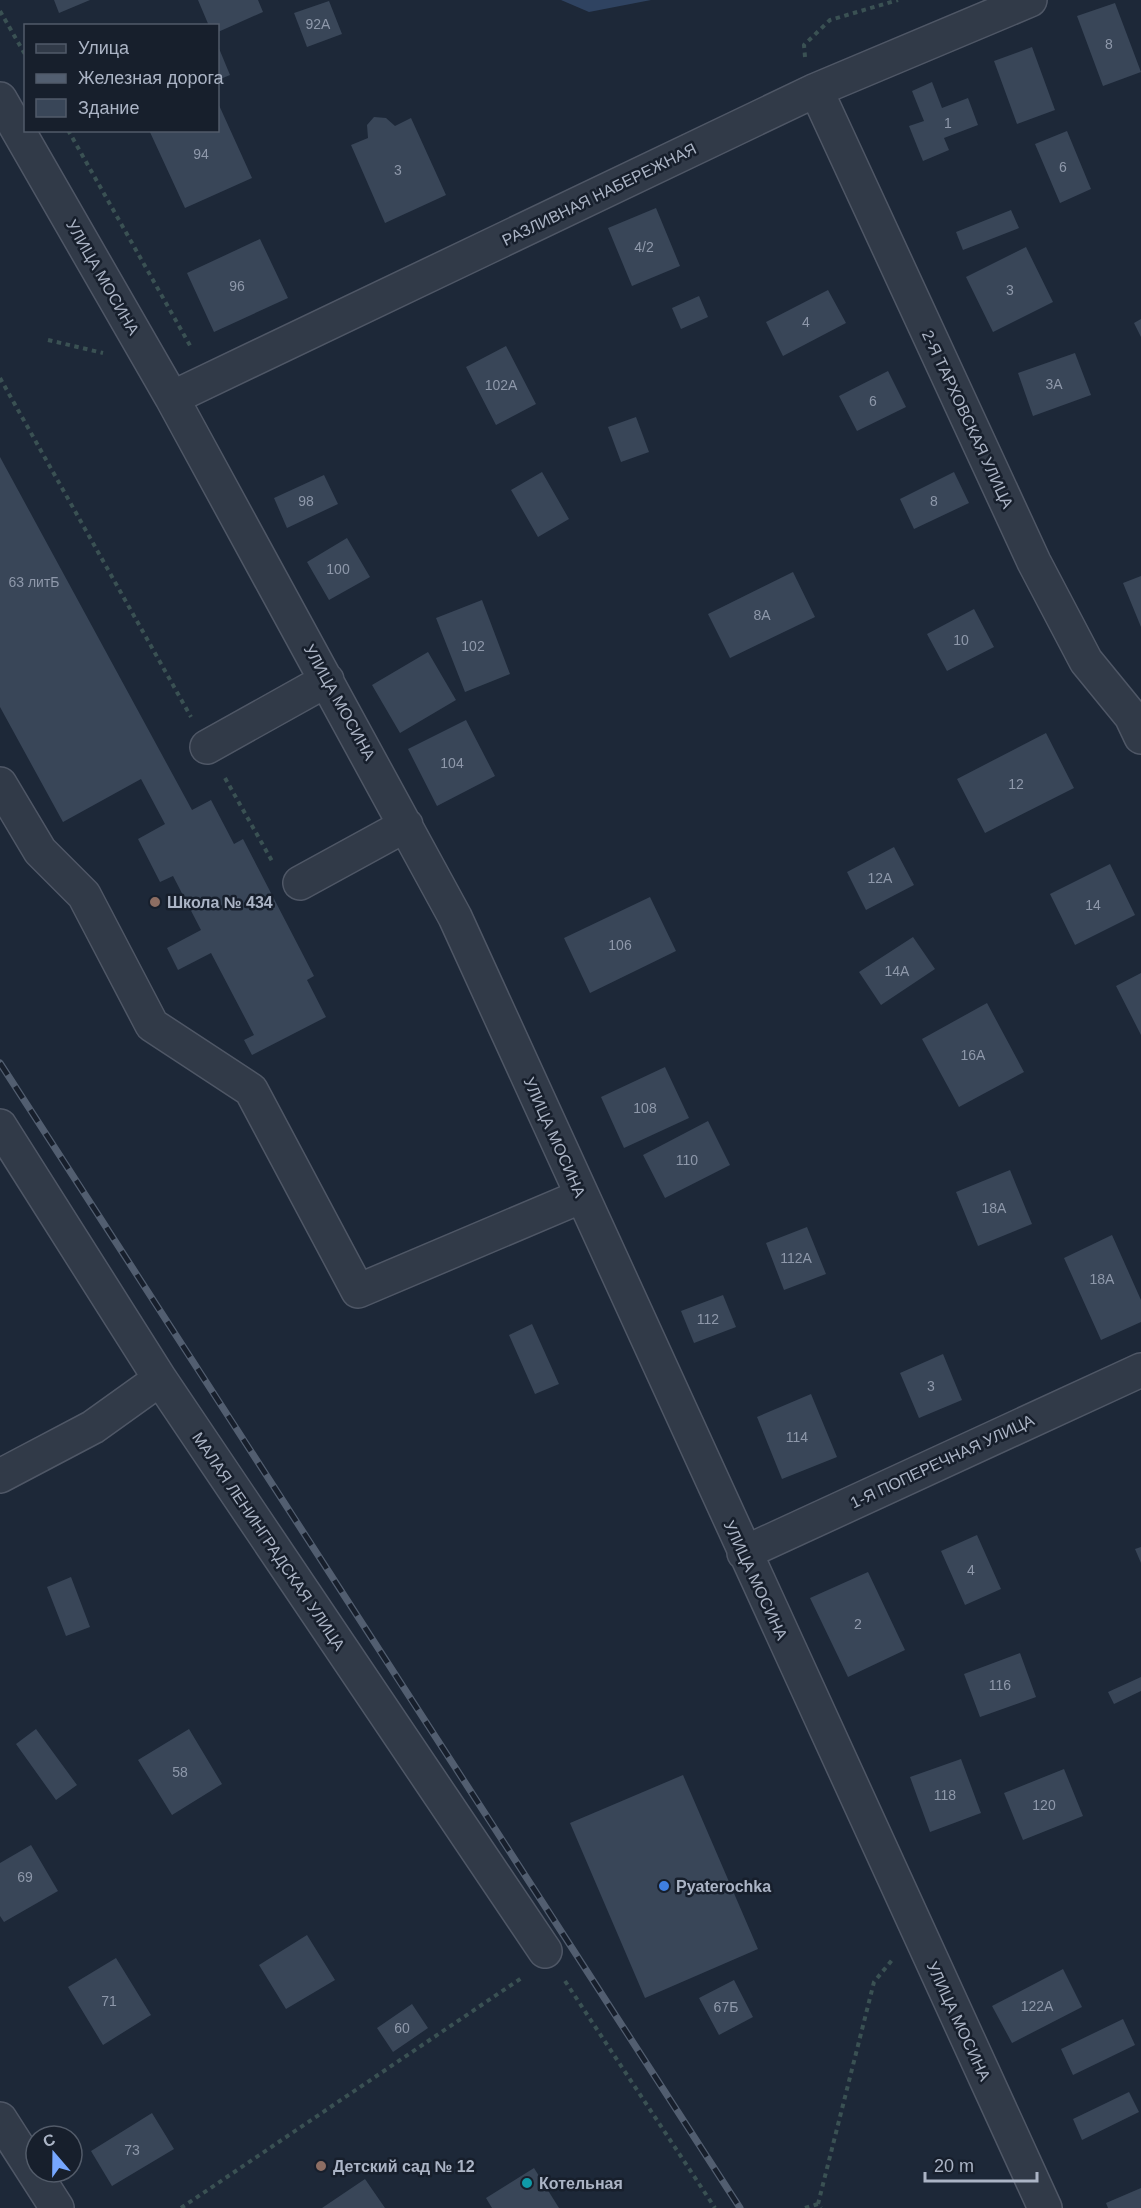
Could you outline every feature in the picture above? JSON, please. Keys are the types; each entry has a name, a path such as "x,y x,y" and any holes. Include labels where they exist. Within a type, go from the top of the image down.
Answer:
{"street":[{"name":"РАЗЛИВНАЯ НАБЕРЕЖНАЯ","path":"172,398 816,90 1030,0"},
{"name":"2-Я ТАРХОВСКАЯ УЛИЦА","path":"816,90 1034,562 1086,661 1138,721"},
{"name":"УЛИЦА МОСИНА","path":"0,99 172,398 455,917 1045,2208"},
{"path":"207,747 327,680"},
{"path":"0,784 40,851 84,895 152,1025 251,1090 358,1291 582,1196"},
{"path":"287,875 406,825"},
{"name":"МАЛАЯ ЛЕНИНГРАДСКАЯ УЛИЦА","path":"0,1126 160,1379 548,1955"},
{"name":"1-Я ПОПЕРЕЧНАЯ УЛИЦА","path":"744,1553 1141,1370"},
{"path":"0,1476 93,1427 160,1379"},
{"path":"0,2119 57,2208"}],"path":[{"path":"816,90 816,73 805,58 804,45 810,37 830,21 898,0"},
{"path":"0,11 24,53"},
{"path":"69,132 210,380"},
{"path":"0,378 207,747 287,875"},
{"path":"805,2208 819,2206 874,1982 917,1929"},
{"path":"181,2208 548,1955 715,2208"}],"water":[{"path":"561,0 651,0 589,12"}],"building":[{"path":"54,0 90,0 59,13"},
{"path":"198,0 258,0 263,12 219,32 219,24 208,24"},
{"path":"329,1 342,34 307,47 294,13"},
{"path":"1115,3 1141,72 1103,86 1077,16"},
{"path":"1032,47 1055,110 1017,124 994,61"},
{"path":"219,48 230,75 219,80"},
{"path":"932,82 942,108 968,98 978,125 944,138 949,150 923,161 909,126 924,121 912,91"},
{"path":"219,105 252,178 185,208 150,132 219,132"},
{"path":"374,117 386,118 395,126 411,118 446,195 385,223 351,145 368,138 367,125"},
{"path":"1067,131 1091,189 1060,203 1035,144"},
{"path":"656,208 680,266 632,286 608,228"},
{"path":"1011,210 1019,228 963,250 956,232"},
{"path":"260,239 288,298 214,332 187,273"},
{"path":"1026,247 1053,302 993,332 966,277"},
{"path":"828,290 846,323 783,356 766,322"},
{"path":"699,296 708,317 681,329 672,308"},
{"path":"1141,319 1141,337 1134,323"},
{"path":"506,346 536,404 496,425 466,367"},
{"path":"1075,353 1091,395 1033,416 1018,373"},
{"path":"888,371 906,407 857,431 839,396"},
{"path":"636,417 649,452 621,462 608,427"},
{"path":"0,457 192,810 211,800 234,844 243,839 314,976 307,980 326,1017 252,1055 244,1040 254,1035 211,953 178,970 167,948 201,930 173,876 160,882 138,839 165,824 141,779 63,822 0,707"},
{"path":"542,472 569,519 538,537 511,490"},
{"path":"954,472 969,503 914,529 900,499"},
{"path":"324,475 338,504 287,528 274,498"},
{"path":"347,538 370,577 329,600 307,562"},
{"path":"793,572 815,617 730,658 708,614"},
{"path":"1141,576 1141,627 1123,583"},
{"path":"482,600 510,674 465,692 436,618"},
{"path":"974,609 994,647 947,671 927,634"},
{"path":"428,652 456,700 400,733 372,685"},
{"path":"466,720 495,776 437,806 408,749"},
{"path":"1046,733 1074,788 985,833 957,779"},
{"path":"894,847 914,885 866,910 847,872"},
{"path":"1110,864 1135,915 1075,945 1050,894"},
{"path":"650,897 676,951 590,993 564,938"},
{"path":"913,937 935,969 881,1005 859,972"},
{"path":"1141,973 1141,1035 1116,986"},
{"path":"987,1003 1024,1072 959,1107 922,1039"},
{"path":"665,1067 689,1118 624,1148 601,1097"},
{"path":"708,1121 730,1165 665,1198 643,1155"},
{"path":"1010,1170 1032,1224 978,1246 956,1192"},
{"path":"807,1227 826,1274 784,1290 766,1243"},
{"path":"1112,1235 1141,1300 1141,1322 1101,1340 1064,1258"},
{"path":"723,1295 736,1327 694,1343 681,1311"},
{"path":"532,1324 559,1384 535,1394 509,1335"},
{"path":"943,1354 962,1400 919,1418 900,1373"},
{"path":"811,1394 837,1457 782,1479 757,1417"},
{"path":"977,1535 1001,1589 965,1605 941,1551"},
{"path":"1141,1547 1141,1563 1135,1549"},
{"path":"868,1572 905,1650 848,1677 810,1598"},
{"path":"71,1577 90,1627 66,1636 47,1587"},
{"path":"1020,1653 1036,1697 980,1717 964,1674"},
{"path":"1141,1677 1141,1691 1114,1704 1108,1692"},
{"path":"36,1729 77,1785 56,1800 16,1744"},
{"path":"189,1729 222,1784 172,1815 138,1760"},
{"path":"961,1759 981,1813 930,1832 910,1777"},
{"path":"1064,1769 1083,1816 1023,1840 1004,1793"},
{"name":"Pyaterochka","path":"683,1775 758,1949 645,1998 570,1823"},
{"path":"31,1845 58,1891 4,1922 0,1916 0,1863"},
{"path":"307,1935 335,1980 286,2009 259,1965"},
{"path":"116,1958 151,2015 103,2045 68,1987"},
{"path":"1063,1969 1082,2007 1012,2043 992,2006"},
{"path":"734,1980 753,2017 719,2035 699,1998"},
{"path":"412,2004 428,2028 393,2052 377,2028"},
{"path":"1123,2019 1135,2045 1073,2075 1061,2049"},
{"path":"1129,2092 1139,2112 1082,2140 1073,2119"},
{"path":"152,2113 174,2149 112,2186 91,2151"},
{"name":"Котельная","path":"534,2168 559,2208 492,2208 486,2198"},
{"path":"365,2179 385,2208 322,2208"},
{"path":"1141,2188 1141,2208 1108,2208 1106,2203"}],"railway":[{"path":"0,1063 740,2208"}],"place":[{"name":"Школа № 434","path":"155,902"},
{"name":"Pyaterochka","path":"664,1886"},
{"name":"Детский сад № 12","path":"321,2166"},
{"name":"Котельная","path":"527,2183"}]}
